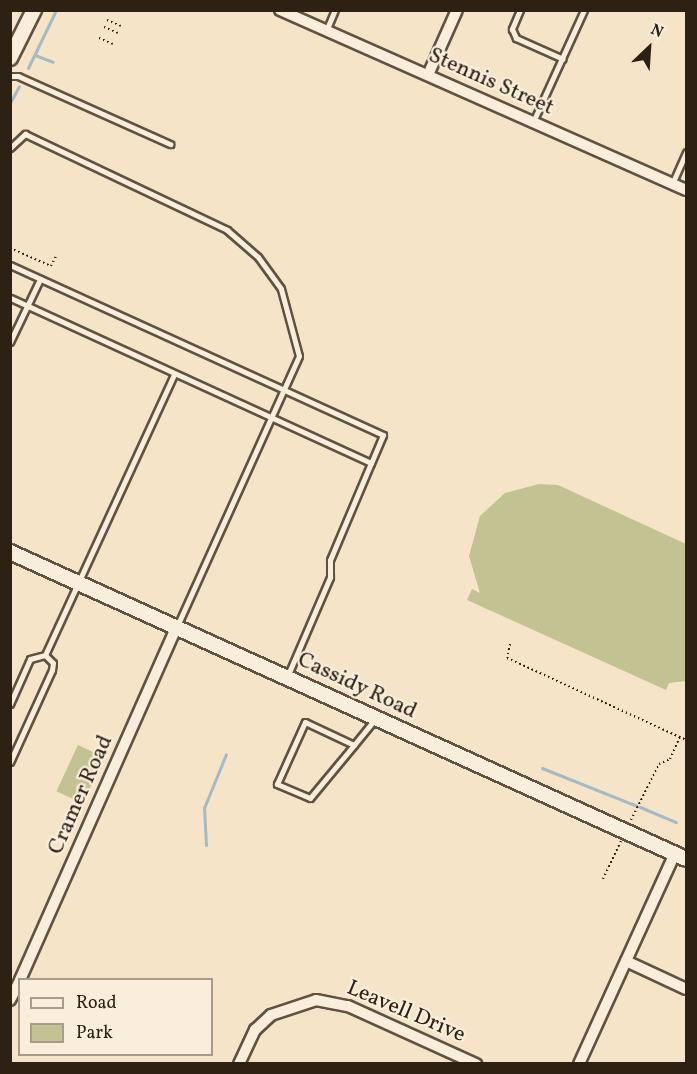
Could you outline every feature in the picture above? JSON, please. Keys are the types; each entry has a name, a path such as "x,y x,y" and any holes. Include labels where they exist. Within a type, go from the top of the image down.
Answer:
{"street":[{"path":"10,58 34,10"},
{"name":"Stennis Street","path":"280,10 687,190"},
{"path":"428,75 457,10"},
{"name":"Cassidy Road","path":"10,552 681,856"},
{"name":"Cramer Road","path":"21,978 177,626"},
{"path":"579,1064 626,961 681,856"},
{"path":"626,961 687,990"},
{"name":"Cramer Road","path":"10,1000 18,984"},
{"name":"Leavell Drive","path":"239,1064 255,1030 285,1007 316,1000 333,1002 476,1064"}],"lane":[{"path":"326,31 335,10"},
{"path":"520,10 512,29 516,38 562,58"},
{"path":"533,122 584,10"},
{"path":"10,76 18,76 170,144"},
{"path":"10,148 24,134 228,230 258,257 281,289 299,356 177,626"},
{"path":"672,184 687,152"},
{"path":"10,265 383,435 330,560 330,577 287,677"},
{"path":"10,342 40,279"},
{"path":"10,298 371,463"},
{"path":"10,704 30,659 45,655 174,374"},
{"path":"10,762 52,670 53,663 45,655"},
{"path":"354,745 304,722 277,784 310,798 354,745 376,718"}],"path":[{"path":"107,20 121,26"},
{"path":"104,27 118,33"},
{"path":"99,38 113,44"},
{"path":"10,248 51,266 56,256"},
{"path":"510,644 507,658 687,740"},
{"path":"603,879 659,764 670,759 680,737"}],"green space":[{"path":"539,484 558,485 686,544 686,681 669,683 666,690 467,600 472,589 480,593 469,556 480,516 505,493"},
{"path":"78,745 104,757 83,803 56,791"}],"waterway":[{"path":"28,68 56,10"},
{"path":"35,55 53,62"},
{"path":"10,103 19,86"},
{"path":"206,845 204,808 226,754"},
{"path":"542,768 637,806"},
{"path":"640,807 676,822"}]}
